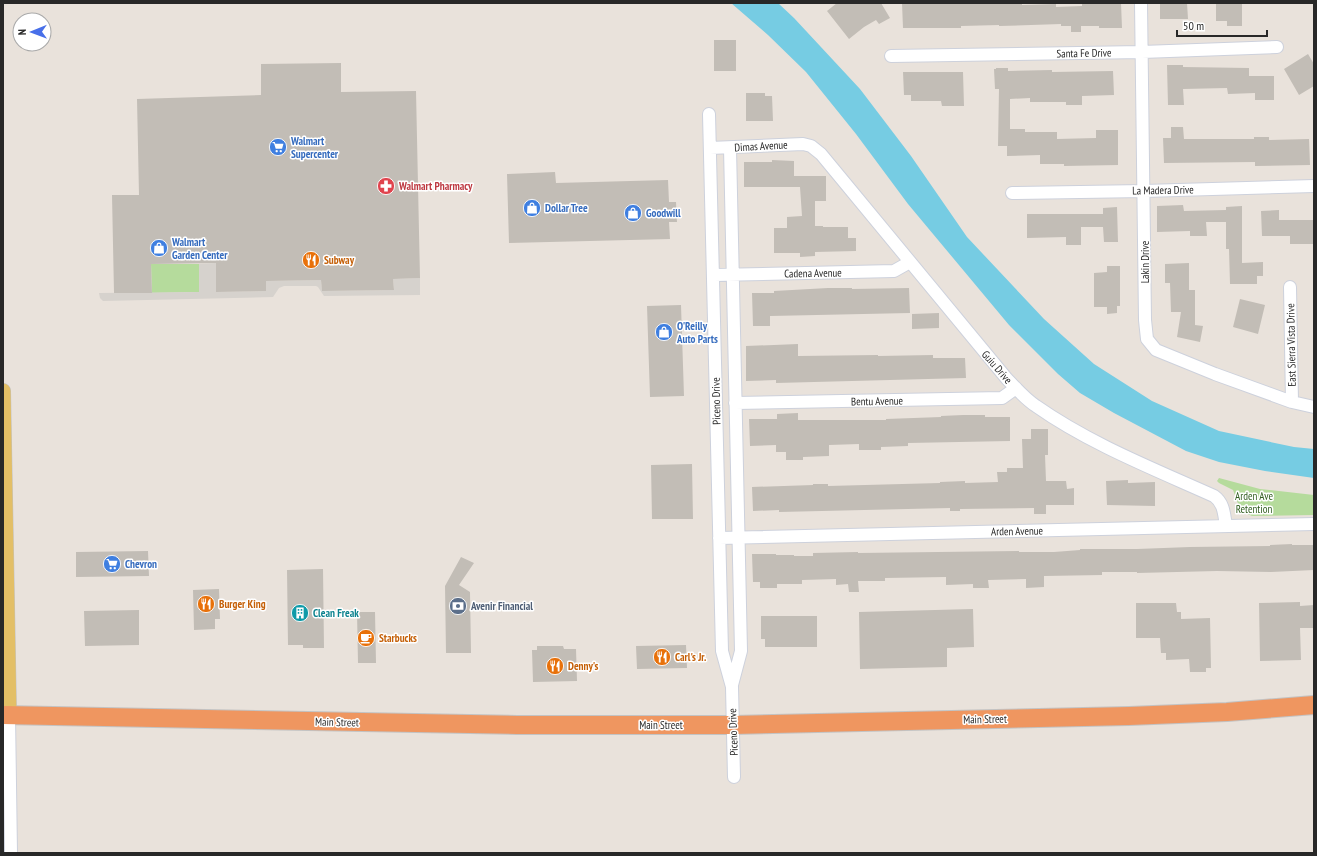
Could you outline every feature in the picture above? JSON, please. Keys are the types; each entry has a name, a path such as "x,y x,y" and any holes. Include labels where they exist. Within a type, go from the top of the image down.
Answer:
{"highway":[{"name":"Main Street","path":"6,715 509,725 733,725 1128,716 1227,712 1314,705"}],"main road":[{"path":"3,391 6,715"}],"street":[{"name":"Lakin Drive","path":"1141,3 1145,320 1147,338 1156,350 1292,402 1314,407"},
{"name":"Santa Fe Drive","path":"891,56 1142,52 1277,47"},
{"name":"Piceno Drive","path":"709,114 722,651 732,687 734,777"},
{"name":"Dimas Avenue","path":"710,148 803,144 811,146"},
{"name":"Guiu Drive","path":"811,146 821,154 1007,379 1035,406 1093,440 1219,499 1222,505 1226,526"},
{"name":"Piceno Drive","path":"730,148 740,651 732,687"},
{"name":"La Madera Drive","path":"1012,193 1314,186"},
{"name":"Cadena Avenue","path":"714,275 894,271 910,262"},
{"name":"East Sierra Vista Drive","path":"1290,287 1292,402"},
{"name":"Bentu Avenue","path":"735,403 1002,398 1016,388"},
{"name":"Arden Avenue","path":"719,538 1314,524"},
{"path":"6,715 11,853"}],"green space":[{"path":"151,264 199,264 199,292 152,293"},
{"name":"Arden Ave Retention","path":"1219,478 1260,489 1314,495 1314,515 1252,516 1241,509 1233,490 1219,483 1217,481"}],"shaded area":[{"path":"216,263 216,292 266,291 266,281 321,280 322,291 394,290 393,279 420,278 420,295 324,296 316,286 284,286 279,288 273,297 103,301 100,298 99,293 199,292 199,264"}],"water":[{"path":"731,3 778,3 794,18 860,89 911,156 967,237 1044,319 1094,364 1152,401 1219,431 1294,447 1314,449 1314,478 1265,471 1219,462 1186,451 1114,413 1080,393 1058,374 1009,325 908,204 856,134 806,72 768,35"}],"building":[{"path":"837,3 881,3 890,18 879,24 876,20 849,39 827,11"},
{"path":"902,3 1022,3 1022,5 1056,4 1056,7 1082,6 1082,3 1121,3 1122,28 1081,26 1081,32 1071,32 1071,26 1061,26 1061,24 961,26 961,28 903,28"},
{"path":"1160,3 1187,3 1188,19 1160,19"},
{"path":"1216,3 1242,3 1242,26 1227,26 1227,21 1216,21"},
{"path":"714,40 736,40 736,71 714,71"},
{"path":"1308,54 1314,64 1314,86 1299,95 1284,69"},
{"name":"Walmart Supercenter","path":"341,63 341,92 416,91 420,278 393,279 394,290 322,291 321,280 266,281 266,291 216,292 216,263 151,264 152,293 114,293 112,195 139,195 137,99 261,95 261,64"},
{"path":"1167,65 1183,65 1183,67 1249,68 1249,76 1274,76 1274,100 1255,100 1255,93 1228,94 1227,88 1183,89 1184,105 1168,105"},
{"path":"1008,68 1008,71 1113,71 1114,95 1082,96 1082,105 1066,105 1066,102 1030,102 1030,98 1010,99 1010,129 1025,129 1025,132 1057,132 1057,139 1096,138 1096,130 1118,130 1118,165 1064,166 1064,164 1040,164 1040,155 1007,156 1007,146 998,146 999,89 995,89 994,69"},
{"path":"903,72 963,72 964,106 942,106 941,101 911,101 911,95 904,95"},
{"path":"746,93 765,93 765,96 772,96 773,121 746,121"},
{"path":"1171,127 1183,127 1184,139 1254,139 1254,137 1269,137 1269,140 1309,139 1310,165 1255,166 1255,162 1164,163 1163,138 1171,138"},
{"path":"772,160 794,161 794,176 826,176 826,201 815,201 815,226 848,227 848,238 856,238 856,251 815,252 815,256 800,257 800,253 774,253 774,228 787,228 787,217 802,216 800,187 744,187 744,162 772,162"},
{"path":"555,172 556,183 668,180 669,202 676,202 677,222 669,222 670,239 509,243 507,174"},
{"path":"1183,205 1184,211 1226,210 1226,207 1242,206 1242,263 1263,262 1263,276 1257,276 1257,284 1230,284 1229,249 1226,249 1226,222 1206,222 1207,236 1190,236 1190,231 1157,232 1157,206"},
{"path":"1117,207 1118,242 1104,242 1103,227 1081,227 1081,245 1066,245 1066,237 1027,238 1027,214 1103,214 1103,208"},
{"path":"1279,210 1279,220 1314,220 1314,244 1290,244 1290,236 1262,236 1261,211"},
{"path":"1189,263 1189,290 1195,290 1195,325 1203,326 1200,342 1177,337 1181,312 1171,312 1170,283 1165,283 1165,264"},
{"path":"1107,266 1120,266 1120,306 1117,306 1117,313 1107,314 1107,307 1094,307 1094,273 1107,272"},
{"path":"828,288 909,288 910,313 770,316 770,326 753,326 752,293 774,293 774,291"},
{"path":"1240,299 1265,305 1258,334 1233,327"},
{"path":"681,305 684,396 650,397 647,306"},
{"path":"939,313 939,328 912,329 912,314"},
{"path":"798,344 798,356 933,355 933,358 965,358 966,378 776,383 776,380 746,381 746,346"},
{"path":"798,413 798,420 886,420 963,415 1010,417 1010,441 908,443 908,446 881,447 881,450 859,450 859,444 829,445 829,456 803,457 803,460 786,460 786,452 776,452 776,445 750,446 749,419 777,419 777,414"},
{"path":"1031,429 1048,429 1048,455 1045,455 1046,481 1066,481 1067,489 1074,488 1074,505 1046,505 1046,514 1034,514 1034,508 960,509 960,511 950,511 950,508 779,512 779,510 753,511 752,487 813,484 828,484 828,486 965,481 965,483 998,482 997,472 1007,472 1007,468 1023,468 1022,439 1031,439"},
{"path":"692,464 693,519 652,519 651,465"},
{"path":"1128,480 1128,483 1155,482 1155,506 1107,505 1106,481"},
{"path":"1292,544 1314,545 1314,570 1271,572 1102,572 1102,575 1044,576 1044,587 1026,588 1026,579 988,580 989,588 973,588 973,584 946,585 946,577 885,578 885,581 858,581 859,592 849,592 848,584 836,585 836,579 802,580 802,584 777,584 777,588 760,588 760,582 753,582 752,554 813,556 813,553 858,552 1054,552 1080,549 1270,546"},
{"name":"Chevron","path":"148,551 149,576 76,577 76,552"},
{"name":"Avenir Financial","path":"461,557 474,563 459,585 470,592 471,653 446,653 445,586"},
{"name":"Clean Freak","path":"323,569 324,648 303,648 303,645 288,645 287,570"},
{"name":"Burger King","path":"219,589 220,619 215,619 215,629 194,630 193,590"},
{"path":"1300,602 1300,606 1314,605 1314,628 1300,628 1301,660 1260,661 1259,603"},
{"path":"1136,603 1176,603 1177,612 1181,612 1181,619 1210,618 1211,668 1206,668 1206,672 1190,672 1189,659 1166,660 1166,653 1161,653 1160,638 1136,638"},
{"path":"973,609 974,647 947,648 947,667 860,669 859,612"},
{"path":"139,610 139,645 85,646 84,611"},
{"name":"Starbucks","path":"357,612 375,612 376,663 358,663"},
{"path":"761,616 817,616 817,647 765,647 765,639 761,639"},
{"name":"Carl's Jr.","path":"686,645 687,668 637,669 636,646"},
{"name":"Denny's","path":"537,646 563,646 564,649 576,649 577,681 533,682 532,650 537,650"}],"place":[{"name":"Walmart Supercenter","path":"278,147"},
{"name":"Walmart Pharmacy","path":"386,186"},
{"name":"Dollar Tree","path":"532,208"},
{"name":"Goodwill","path":"633,213"},
{"name":"Walmart Garden Center","path":"159,248"},
{"name":"Subway","path":"311,260"},
{"name":"O'Reilly Auto Parts","path":"664,332"},
{"name":"Chevron","path":"112,564"},
{"name":"Burger King","path":"206,604"},
{"name":"Avenir Financial","path":"458,606"},
{"name":"Clean Freak","path":"300,613"},
{"name":"Starbucks","path":"366,638"},
{"name":"Carl's Jr.","path":"662,657"},
{"name":"Denny's","path":"555,666"}]}
